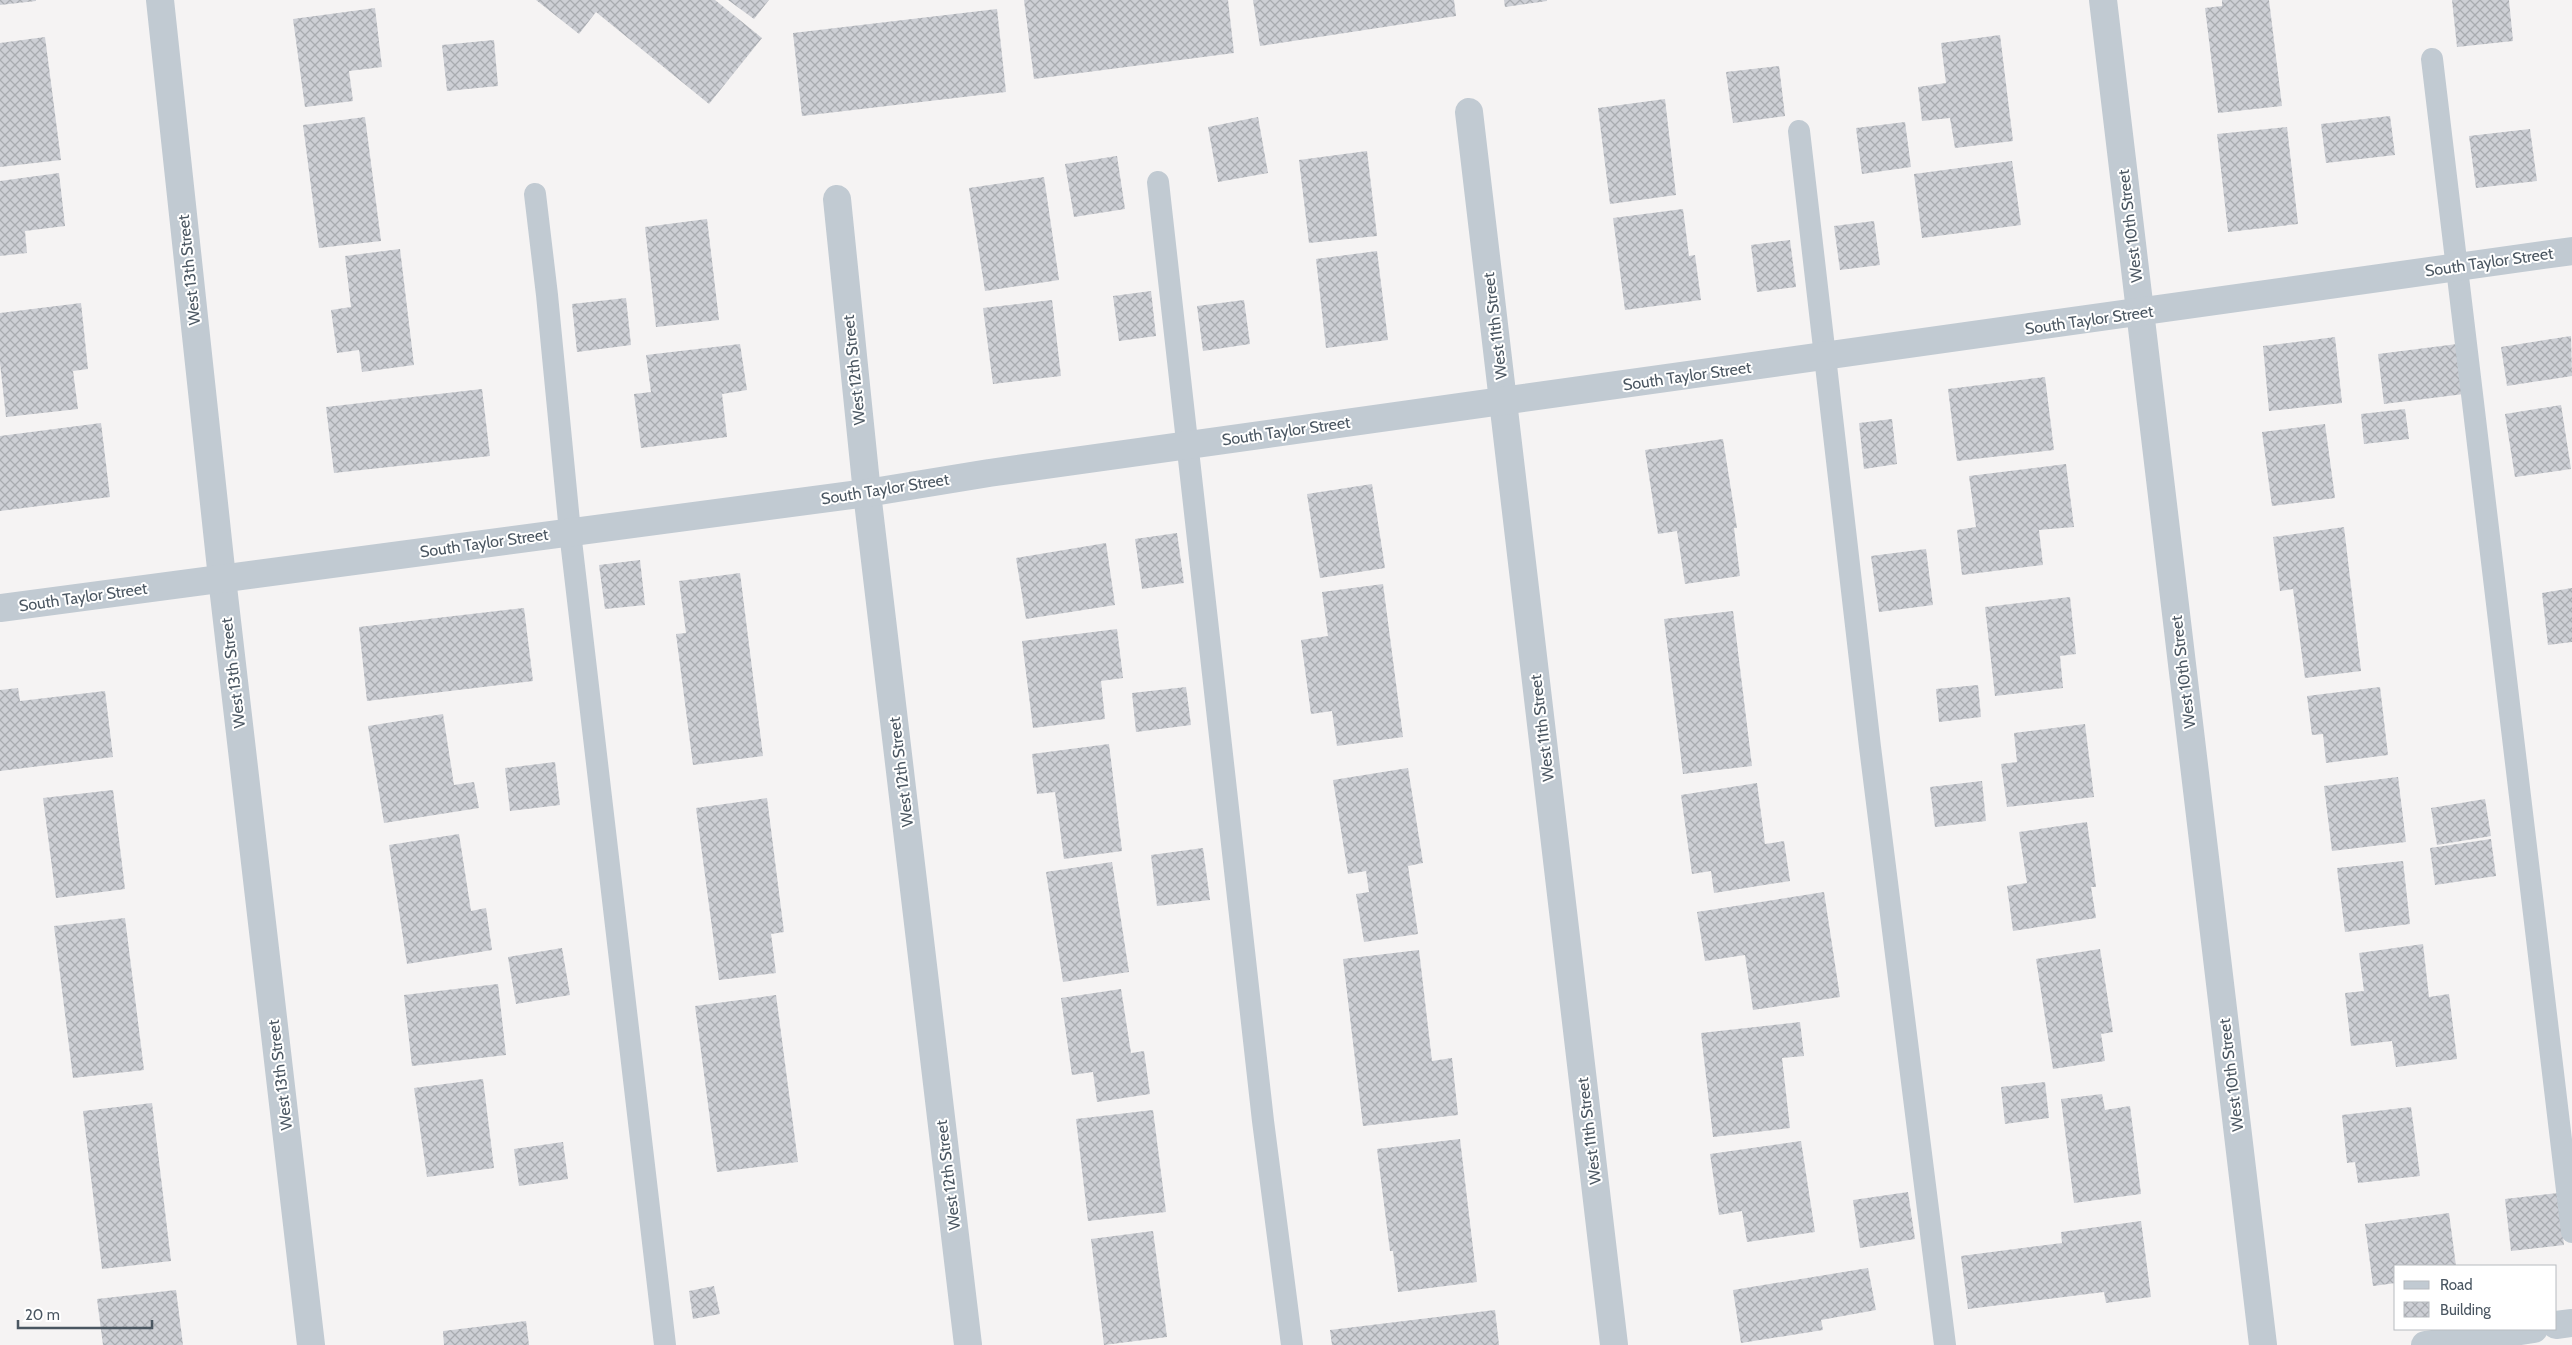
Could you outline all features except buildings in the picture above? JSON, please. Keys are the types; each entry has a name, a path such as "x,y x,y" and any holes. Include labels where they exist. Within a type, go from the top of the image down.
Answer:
{"street":[{"name":"West 13th Street","path":"160,0 222,578 311,1345"},
{"name":"West 10th Street","path":"2103,0 2263,1345"},
{"name":"West 11th Street","path":"1469,112 1614,1345"},
{"name":"West 12th Street","path":"836,200 867,493 968,1345"},
{"name":"South Taylor Street","path":"0,608 867,493 988,473 2141,313 2572,251"},
{"path":"2557,1326 2572,1323"},
{"path":"2425,1345 2527,1330"}],"lane":[{"path":"2432,59 2572,1232"},
{"path":"1799,131 1870,747 1944,1345"},
{"path":"1158,182 1265,1131 1292,1345"},
{"path":"535,194 547,295 570,532 665,1345"}]}
